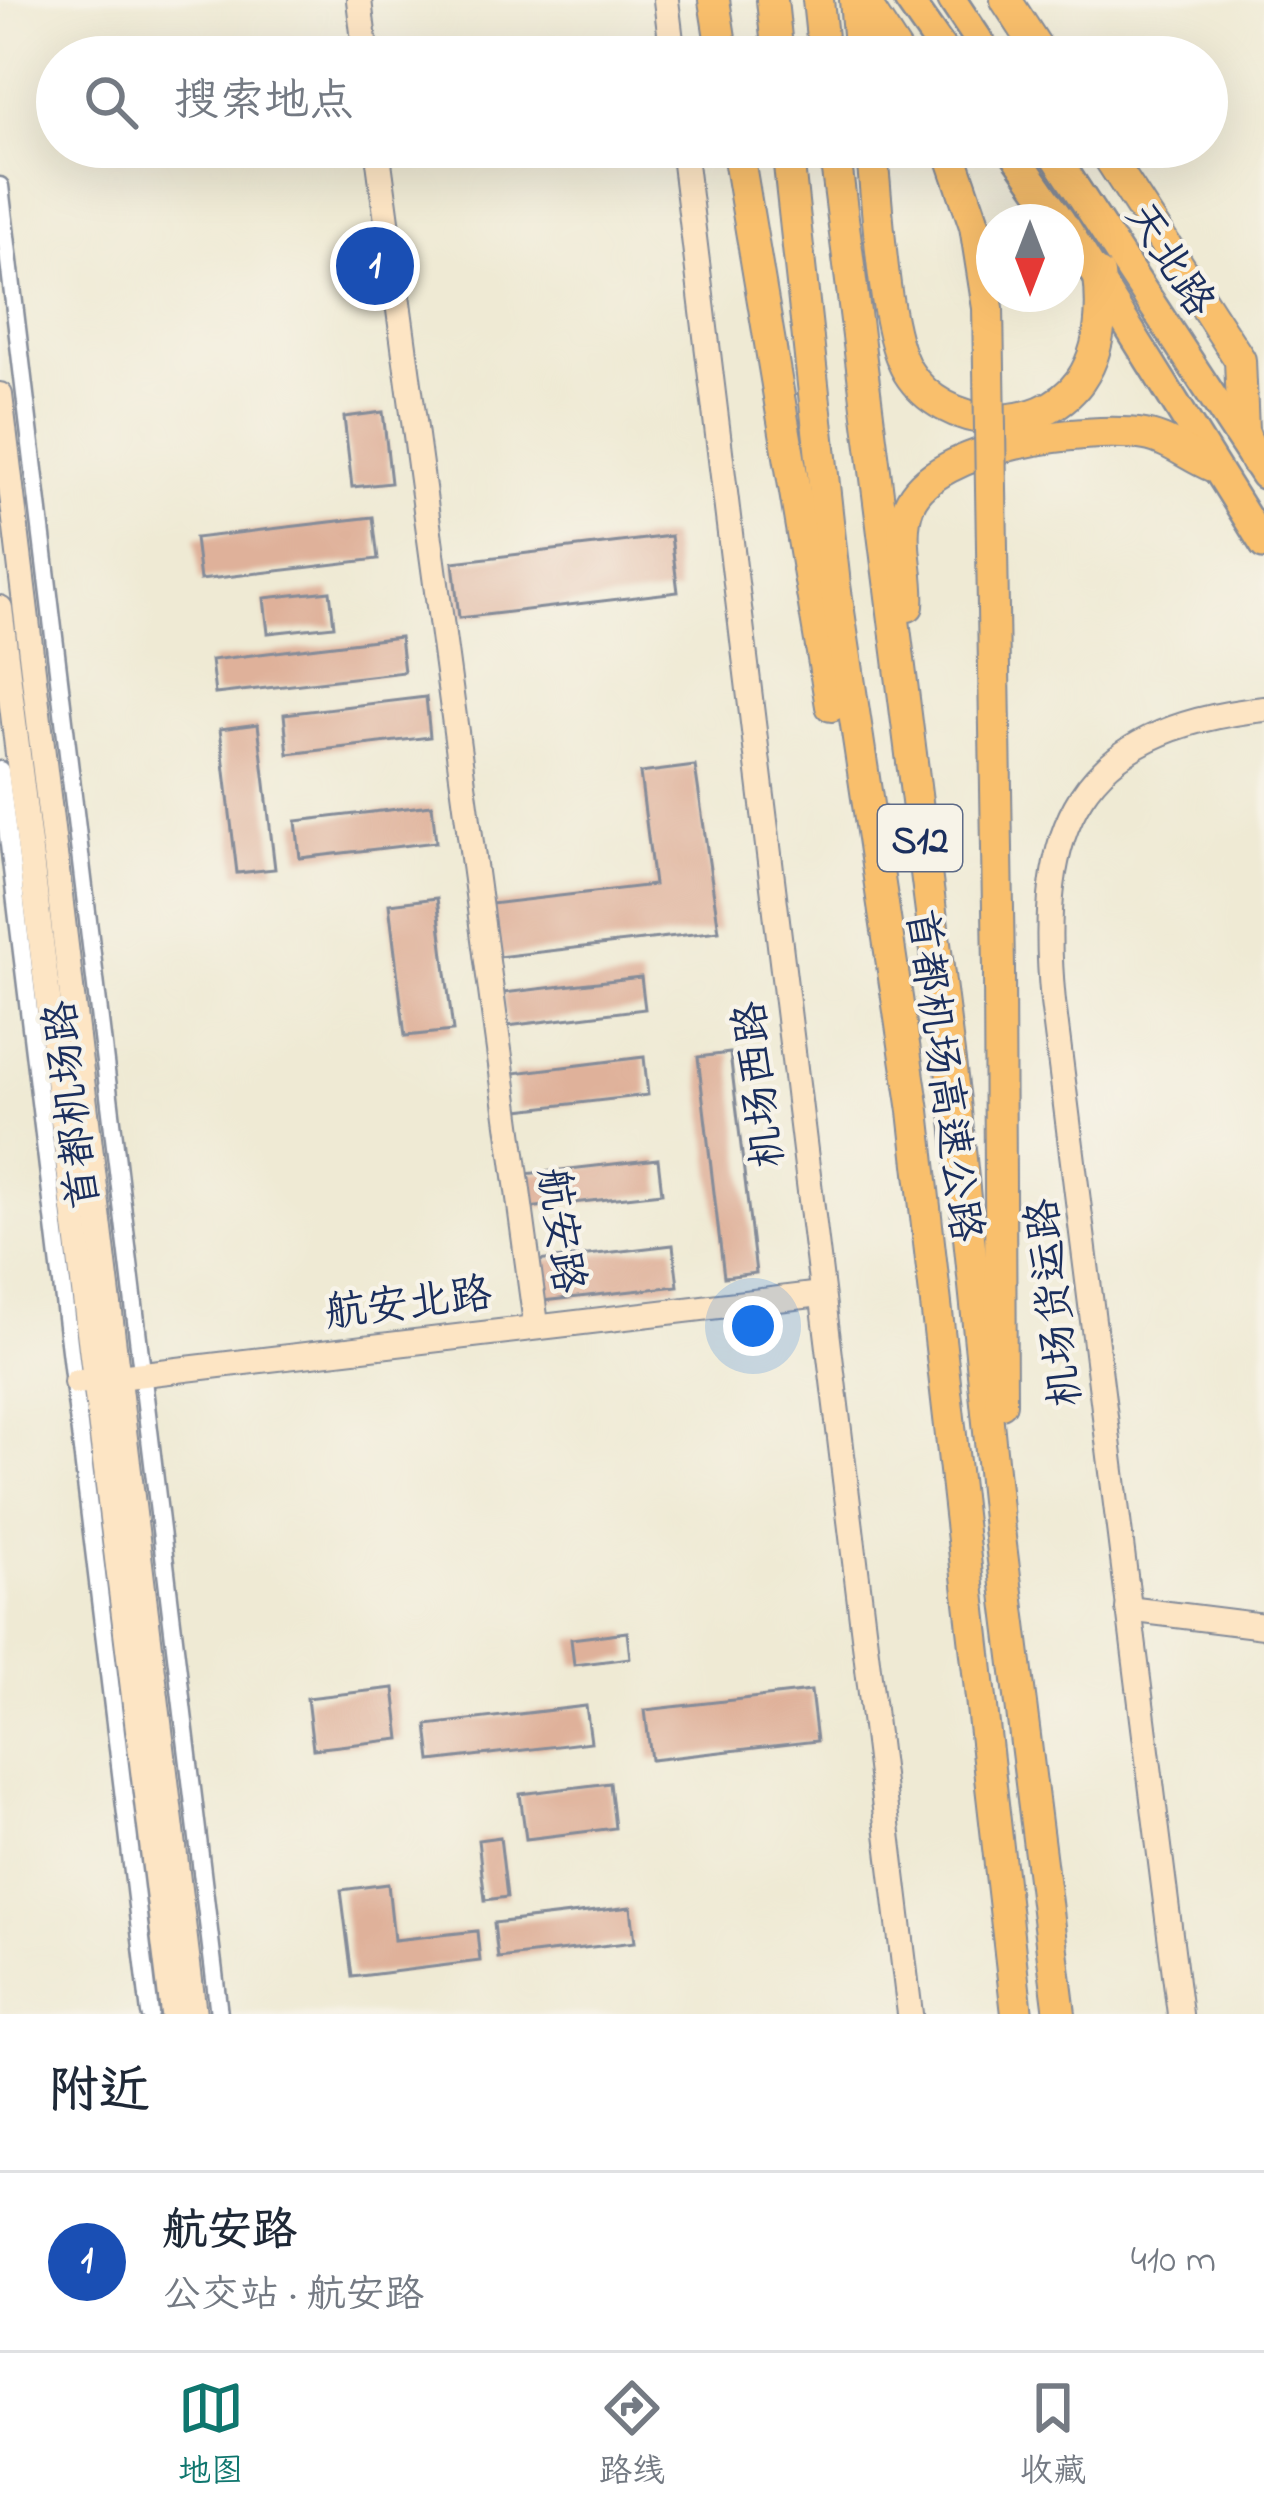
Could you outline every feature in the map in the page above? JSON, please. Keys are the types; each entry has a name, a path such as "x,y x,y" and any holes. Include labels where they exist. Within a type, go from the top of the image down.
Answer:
{"highway":[{"path":"714,0 720,36"},
{"path":"772,0 776,36"},
{"path":"818,0 822,36"},
{"path":"859,0 860,36"},
{"path":"859,0 885,36"},
{"path":"1006,0 1029,36"},
{"path":"740,168 876,969 914,1111"},
{"name":"首都机场高速公路","path":"790,168 852,713 914,1111 1017,2014"},
{"name":"首都机场高速公路","path":"838,168 960,1138 999,1529 1060,2014"},
{"path":"875,168 897,343 913,380 938,404 971,418 1005,419 1036,413 1067,395 1096,346 1099,275"},
{"path":"956,168 975,226 988,308 1003,1370 997,1446 999,1529"},
{"path":"1116,168 1240,361 1243,430 1260,468"},
{"path":"900,683 908,598 905,518 916,492 943,467 1051,440 1116,434 1156,438 1212,466"}],"main road":[{"path":"908,0 933,36"},
{"path":"952,0 976,36"},
{"name":"天北路","path":"1025,168 1049,204"},
{"name":"天北路","path":"1063,168 1260,468"},
{"name":"天北路","path":"1084,254 1264,545"}],"street":[{"path":"359,0 363,36"},
{"path":"666,0 670,36"},
{"name":"航安路","path":"380,168 536,1324"},
{"name":"机场西路","path":"686,168 910,2014"},
{"name":"首都机场路","path":"0,186 106,1377 150,2014"},
{"name":"首都机场路","path":"0,395 173,2014"},
{"name":"首都机场路","path":"0,608 194,2014"},
{"name":"机场货运路","path":"1180,2014 1053,1002 1051,879 1068,819 1120,754 1185,722 1264,710"},
{"name":"首都机场路","path":"0,770 219,2014"},
{"name":"航安北路","path":"106,1377 821,1294"},
{"path":"1129,1610 1264,1626"}],"building":[{"path":"383,412 391,483 352,487 344,417"},
{"path":"373,517 378,559 200,580 195,538"},
{"path":"671,536 678,592 459,618 453,562"},
{"path":"330,591 334,626 268,633 264,598"},
{"path":"400,637 404,672 215,694 211,660"},
{"path":"426,697 430,737 288,754 284,714"},
{"path":"258,724 275,869 237,873 220,729"},
{"path":"695,766 719,931 498,957 491,904 654,885 640,773"},
{"path":"432,805 436,842 300,858 296,821"},
{"path":"437,898 453,1031 405,1036 389,904"},
{"path":"641,977 645,1009 507,1026 503,993"},
{"path":"730,1053 756,1273 724,1277 698,1057"},
{"path":"644,1057 648,1095 518,1110 514,1073"},
{"path":"658,1159 662,1193 528,1208 525,1174"},
{"path":"673,1245 678,1286 542,1301 537,1261"},
{"path":"627,1632 630,1658 574,1665 571,1639"},
{"path":"394,1688 400,1739 313,1749 307,1698"},
{"path":"811,1691 817,1741 651,1760 645,1710"},
{"path":"586,1706 591,1742 431,1761 427,1725"},
{"path":"610,1783 615,1828 526,1839 520,1794"},
{"path":"500,1837 507,1897 485,1900 478,1840"},
{"path":"388,1884 394,1940 477,1931 480,1961 352,1977 341,1890"},
{"path":"631,1907 635,1942 498,1958 494,1923"}],"place":[{"name":"航安路","path":"375,266"}]}
